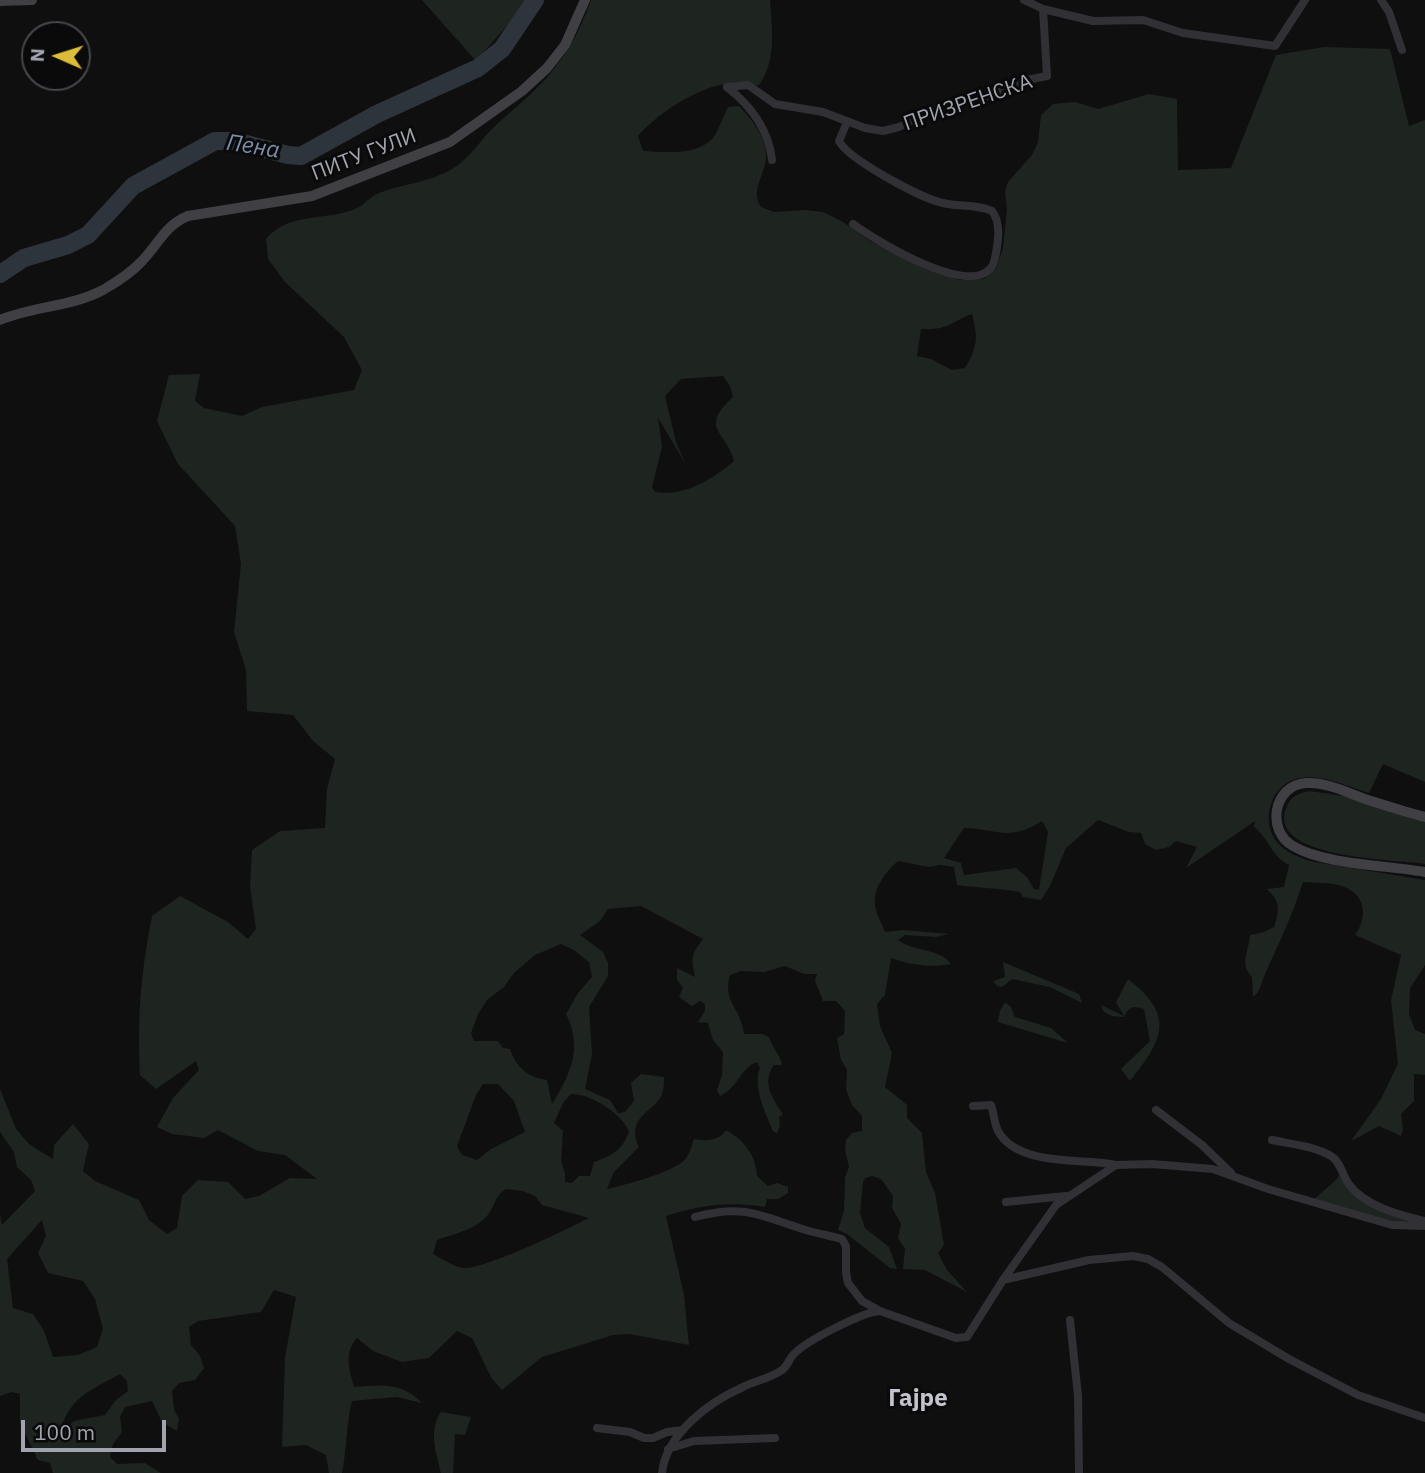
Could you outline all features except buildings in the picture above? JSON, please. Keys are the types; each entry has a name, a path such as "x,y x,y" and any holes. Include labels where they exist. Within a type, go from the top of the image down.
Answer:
{"street":[{"path":"0,1 32,0"},
{"name":"ПИТУ ГУЛИ","path":"0,320 102,291 141,262 170,226 188,216 312,196 450,142 522,90 547,68 565,45 585,0"},
{"path":"1024,0 1043,9 1093,21 1143,20 1183,33 1275,46 1305,0"},
{"path":"1381,0 1390,12 1402,50"},
{"name":"ПРИЗРЕНСКА","path":"772,160 771,149 762,126 740,98 727,87 748,85 771,102 823,113 870,130 883,131 900,127 938,108 988,96 1027,80 1047,76 1043,9"},
{"path":"847,122 839,141 851,155 933,201 992,211 998,228 996,253 992,267 986,272 972,276 953,274 885,245 853,224"},
{"path":"1425,817 1331,786 1308,783 1298,784 1286,791 1276,815 1282,838 1301,850 1331,859 1425,872"},
{"path":"974,1107 992,1105 998,1130 1007,1143 1064,1161 1205,1168 1392,1225 1425,1224"},
{"path":"1156,1110 1202,1145 1236,1177"},
{"path":"1272,1140 1328,1154 1337,1161 1350,1186 1362,1197 1425,1224"},
{"path":"695,1217 735,1211 753,1212 842,1240 846,1246 848,1283 864,1303 947,1335 965,1338 975,1327 1003,1280 1050,1212 1067,1196 1116,1165"},
{"path":"1006,1202 1067,1196"},
{"path":"1003,1280 1089,1260 1133,1256 1148,1259 1162,1267 1229,1323 1289,1359 1323,1374 1358,1395 1425,1418"},
{"path":"662,1473 668,1449 692,1420 740,1388 779,1372 785,1368 793,1354 815,1340 867,1313 880,1311"},
{"path":"1070,1320 1078,1396 1079,1473"},
{"path":"597,1428 630,1432 644,1438 683,1430"},
{"path":"668,1449 694,1441 775,1438"}],"shaded area":[{"path":"422,0 524,0 509,23 476,61"},
{"path":"591,0 770,0 771,56 758,86 726,84 710,88 677,104 638,136 643,151 680,152 698,148 713,138 728,107 739,106 757,128 765,146 766,160 757,193 761,207 774,212 823,212 870,241 932,271 960,280 984,279 996,269 1003,248 1007,209 1005,192 1008,182 1032,155 1038,142 1041,115 1053,104 1075,102 1098,109 1149,94 1177,99 1178,170 1231,168 1276,55 1324,47 1390,49 1409,126 1425,120 1425,782 1383,764 1369,793 1326,779 1300,778 1290,781 1276,794 1271,803 1269,823 1280,845 1309,861 1425,880 1425,965 1410,988 1409,1014 1415,1030 1425,1034 1425,1075 1414,1074 1414,1101 1401,1114 1401,1136 1379,1126 1351,1141 1381,1099 1398,1064 1391,1000 1401,955 1355,935 1362,921 1362,907 1356,894 1342,886 1303,882 1258,992 1253,997 1252,977 1245,962 1250,935 1274,927 1278,906 1267,889 1284,887 1289,865 1278,857 1254,827 1255,821 1186,868 1197,847 1176,841 1169,847 1156,850 1145,844 1141,833 1129,832 1098,820 1066,848 1041,900 1023,897 1020,892 957,885 954,867 929,867 898,861 885,875 876,892 876,908 885,932 903,930 949,934 936,937 905,935 898,940 911,947 940,955 951,964 921,965 891,958 885,995 877,1004 880,1026 892,1053 885,1087 907,1105 907,1118 922,1133 926,1172 935,1193 944,1245 938,1253 947,1270 967,1292 925,1270 903,1269 905,1249 898,1238 901,1224 892,1208 893,1196 881,1179 872,1176 865,1178 860,1213 865,1228 889,1247 897,1269 890,1268 838,1230 844,1211 845,1177 849,1167 846,1140 852,1133 862,1131 862,1116 852,1105 846,1089 847,1070 841,1060 837,1038 844,1034 845,1011 836,1001 823,1001 815,981 817,974 804,974 785,966 764,972 741,971 730,975 728,992 744,1034 762,1034 769,1037 782,1065 774,1065 768,1084 772,1097 783,1114 779,1117 780,1126 777,1133 773,1131 761,1100 758,1083 760,1068 757,1062 747,1068 731,1088 720,1096 717,1090 722,1075 723,1052 713,1040 708,1023 698,1022 705,1011 705,1004 700,1001 692,1006 679,997 683,988 677,980 677,968 695,977 693,956 703,939 641,906 608,909 600,921 580,935 603,952 608,963 608,976 589,1007 592,1054 585,1089 610,1100 618,1113 625,1112 634,1101 631,1083 641,1074 664,1077 664,1087 658,1100 638,1121 636,1137 639,1147 614,1172 607,1189 645,1179 674,1167 686,1158 694,1139 716,1139 726,1130 748,1149 757,1176 768,1186 777,1183 788,1187 788,1193 778,1199 767,1199 765,1207 715,1205 666,1216 684,1295 689,1345 629,1334 613,1335 542,1357 502,1390 492,1379 472,1338 457,1331 429,1358 402,1362 373,1351 357,1338 349,1355 354,1387 391,1386 407,1391 422,1403 397,1397 352,1401 342,1473 329,1473 326,1455 306,1445 282,1447 285,1357 296,1297 274,1290 261,1312 198,1321 189,1327 191,1345 200,1356 204,1368 195,1380 179,1383 172,1391 174,1410 179,1419 177,1431 162,1422 152,1401 125,1407 120,1417 122,1432 113,1444 110,1457 117,1464 145,1463 161,1473 53,1473 50,1463 38,1460 20,1423 20,1394 12,1392 0,1396 0,1214 2,1225 35,1191 31,1180 17,1167 14,1152 0,1132 0,1089 16,1129 29,1144 53,1159 54,1145 73,1124 89,1144 83,1171 95,1181 139,1200 149,1220 167,1234 177,1228 182,1196 198,1180 228,1182 245,1199 259,1196 290,1178 317,1179 285,1155 258,1151 218,1130 204,1138 172,1134 157,1127 173,1098 199,1070 196,1061 156,1089 140,1075 141,995 152,916 180,896 228,922 248,939 256,929 250,887 252,850 280,831 325,828 327,789 335,759 313,741 293,715 247,711 246,670 234,632 241,564 235,526 178,464 157,421 169,375 200,374 195,401 204,408 242,416 262,407 354,390 362,370 344,337 285,282 268,259 266,239 285,225 344,213 361,206 377,194 438,176 458,165 547,77 570,46","holes":["972,314 976,342 965,368 952,370 931,359 917,356 921,329 944,327","723,376 733,397 717,416 716,423 734,461 698,485 666,493 655,492 652,487 662,447 658,418 685,463 676,442 665,396 681,379","1042,821 1048,832 1039,890 1034,889 1027,877 1016,868 964,875 961,863 944,858 964,828 1003,833 1021,831","561,944 589,962 592,977 578,993 566,1014 574,1038 573,1060 565,1082 552,1104 547,1080 534,1077 524,1070 510,1049 503,1048 498,1041 474,1041 471,1033 487,1000 504,987 514,973 535,955","483,1084 498,1084 514,1101 525,1132 491,1149 477,1160 462,1155 457,1146 476,1095","571,1094 587,1097 605,1106 620,1118 629,1132 616,1152 594,1162 590,1176 579,1176 572,1183 565,1182 561,1161 563,1131 554,1123 563,1103","506,1189 522,1191 535,1196 542,1205 589,1218 525,1248 472,1267 462,1268 433,1254 437,1240 482,1221","42,1220 46,1236 38,1253 48,1273 83,1281 95,1299 103,1329 97,1347 78,1355 53,1357 44,1331 33,1314 13,1308 7,1259","120,1374 127,1381 128,1391 116,1400 105,1415 74,1421 59,1435 68,1412 89,1391"]},
{"path":"1310,791 1344,796 1425,822 1425,864 1336,853 1312,846 1294,836 1284,822 1288,804 1294,796"},
{"path":"1003,962 1079,994 1082,1003 1050,987 1012,979 1002,987 997,986 993,981 1005,977"},
{"path":"1128,979 1153,1005 1159,1028 1157,1040 1150,1053 1130,1081 1121,1069 1150,1041 1144,1009 1132,1008 1124,1017 1112,1016 1104,1012 1101,1005 1124,1016 1116,1002"},
{"path":"1005,1002 1011,1007 1015,1017 1051,1028 1068,1043 998,1022"},
{"path":"1341,1171 1362,1197 1425,1221 1414,1227 1312,1201 1337,1179"},
{"path":"441,1412 471,1417 465,1435 455,1434 453,1473 441,1473 435,1449 435,1427"}],"waterway":[{"name":"Пена","path":"0,274 24,258 68,245 88,235 133,186 215,141 235,141 301,156 377,114 478,68 502,49 535,0"}],"district":[{"name":"Гајре","path":"918,1399"}]}
